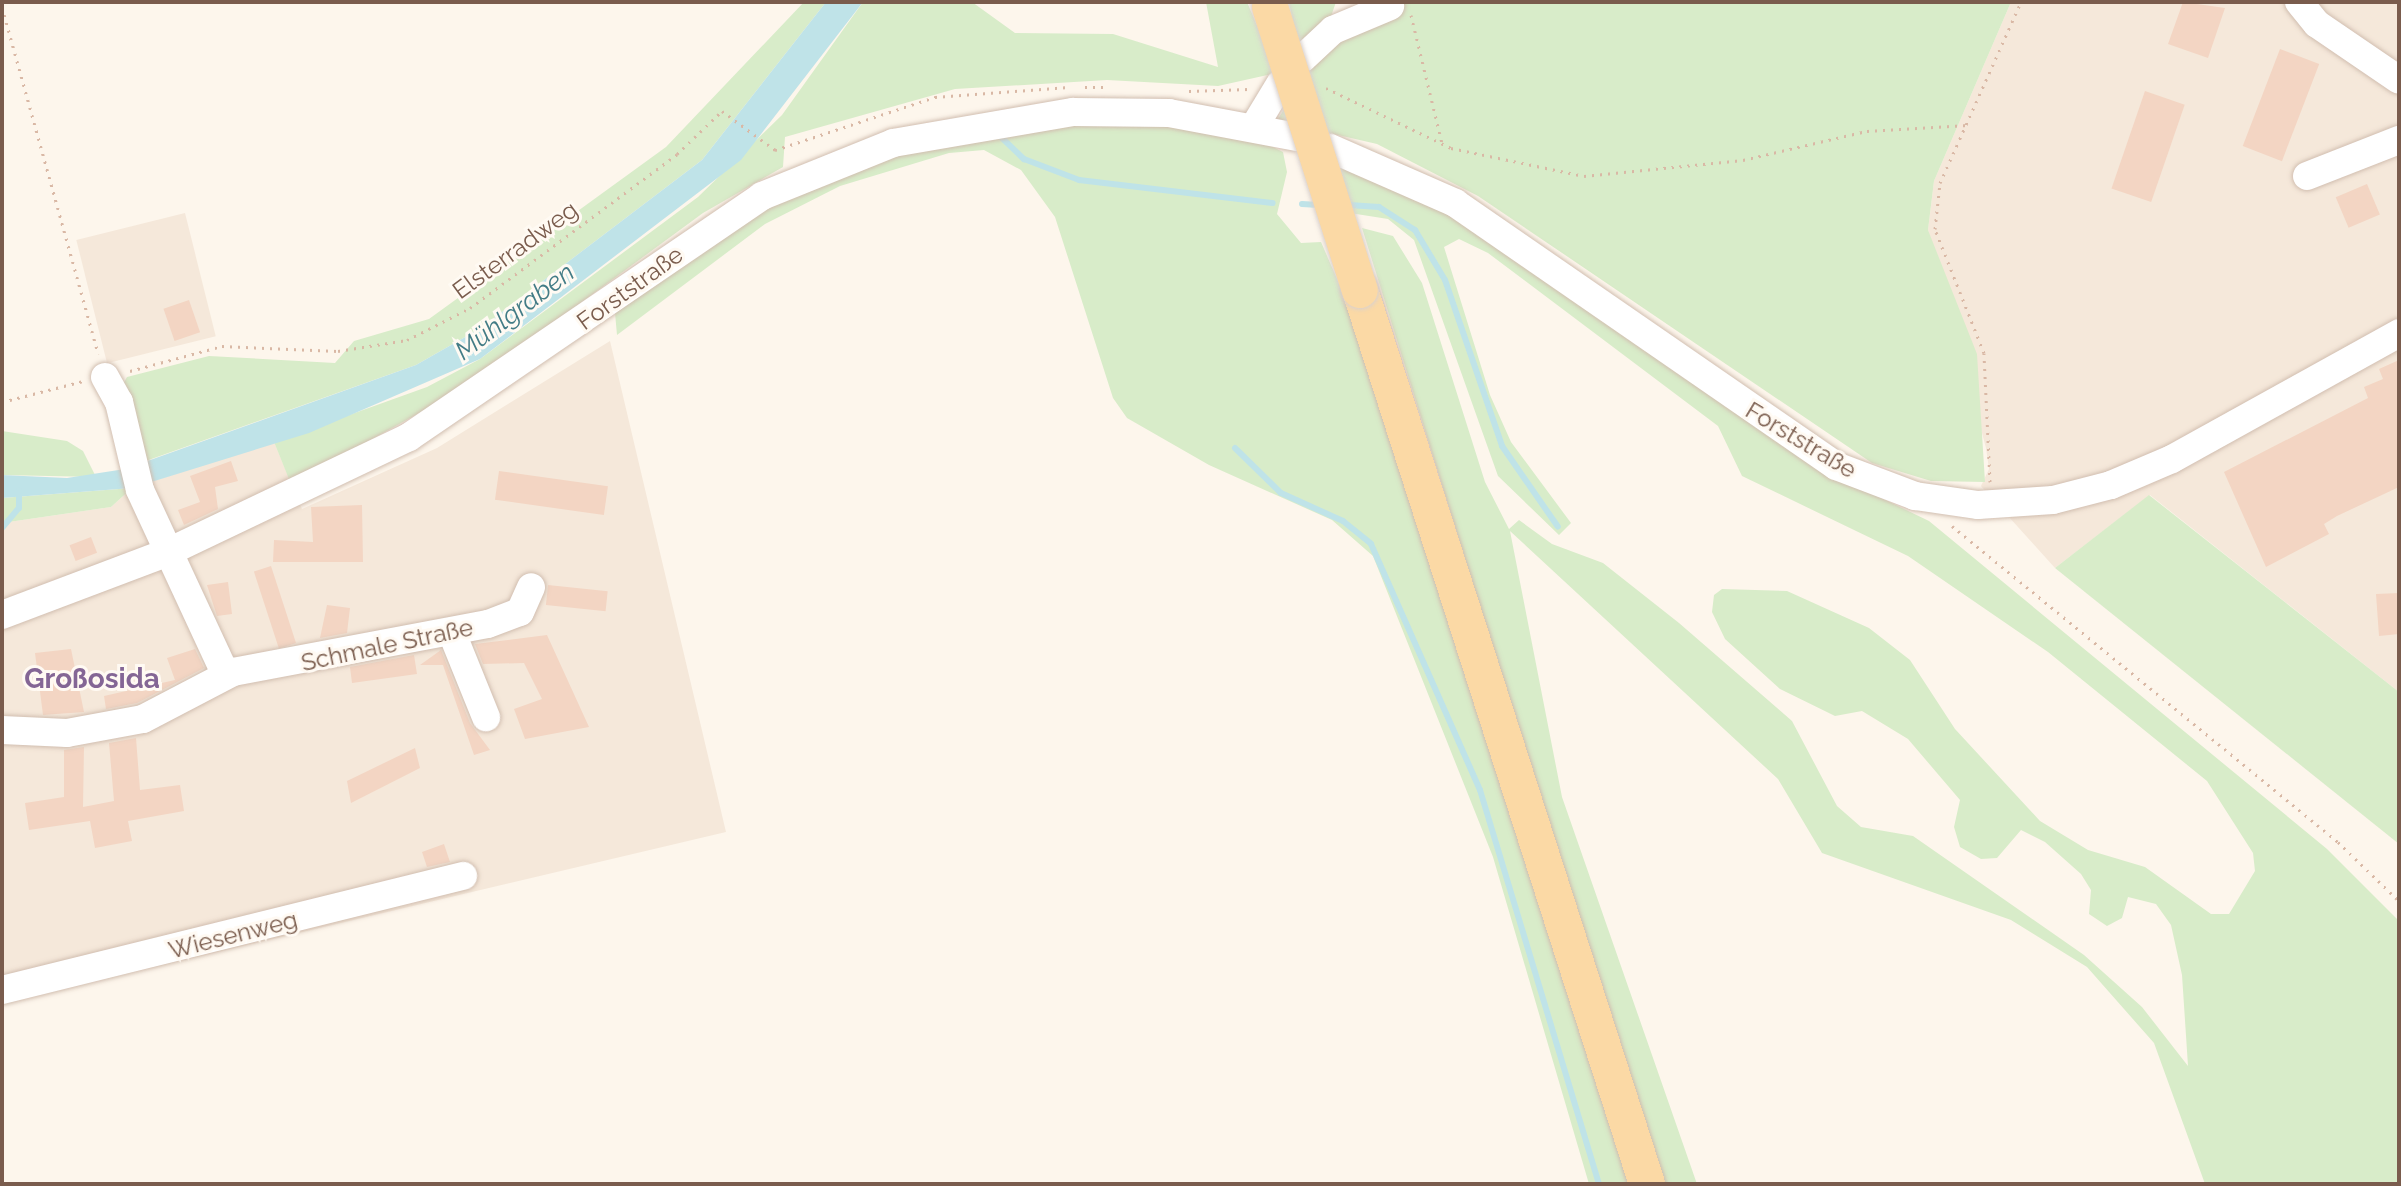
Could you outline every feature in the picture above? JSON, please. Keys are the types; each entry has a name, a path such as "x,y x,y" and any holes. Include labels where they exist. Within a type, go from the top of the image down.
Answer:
{"main road":[{"path":"1270,4 1647,1184"}],"street":[{"path":"2299,2 2317,24 2399,80"},
{"path":"1303,58 1357,9 1399,4"},
{"path":"1254,127 1280,84"},
{"name":"Forststraße","path":"2,615 166,553 409,437 739,211 822,169 893,143 1019,117 1169,113 1297,137"},
{"path":"2307,176 2399,140"},
{"name":"Forststraße","path":"1330,148 1455,203 1836,466 1915,496 1978,505 2053,500 2111,485 2172,459 2399,333"},
{"path":"105,377 119,402 140,490 166,553 226,675"},
{"name":"Schmale Straße","path":"2,730 67,733 143,719 226,675 452,633 520,612 531,587"},
{"path":"452,633 486,717"},
{"name":"Wiesenweg","path":"2,990 463,876"}],"path":[{"path":"1978,505 1993,469 1984,353 1935,229 1940,183 2021,2"},
{"path":"1399,4 1442,143"},
{"path":"2,7 105,377"},
{"path":"1322,86 1442,143 1584,176 1743,160 1867,131 1968,125"},
{"name":"Elsterradweg","path":"2,402 222,346 338,351 407,340 470,308 677,154 722,111 729,113 762,147"},
{"path":"1915,496 2338,842 2399,901"}],"shaded area":[{"path":"2011,2 2399,2 2399,692 2150,495 2055,568 1981,486 1989,469 1986,448 1928,230 1934,181"},
{"path":"185,213 216,336 107,363 76,240"},
{"path":"610,341 726,832 2,1003 2,523 111,507 132,488 274,442 302,509 437,448"}],"green space":[{"path":"804,2 826,2 702,160 481,328 416,365 143,462 123,384 127,377 209,356 335,363 354,341 429,319 666,147"},
{"path":"863,2 972,2 1015,33 1113,34 1218,67 1206,2 1247,2 1277,73 1218,86 1107,80 955,89 785,137 783,167 703,213 466,387 291,484 274,442 427,387 480,359 698,197 782,115"},
{"path":"1289,2 1336,2 1328,25 1298,52"},
{"path":"1387,2 2011,2 1934,181 1928,230 1977,354 1985,482 1931,481 1872,463 1478,196 1377,144 1277,121 1316,55"},
{"path":"1078,123 1167,124 1255,138 1283,152 1287,172 1277,214 1301,243 1321,242 1347,302 1629,1184 1589,1184 1493,857 1373,556 1332,520 1209,465 1127,418 1113,398 1055,217 1021,170 984,150 949,153 840,186 765,224 617,335 615,313 768,207 843,172 942,139"},
{"path":"1336,165 1420,196 1821,469 1929,521 2327,849 2399,921 2399,1184 2205,1184 2154,1043 2087,967 2011,920 1822,853 1778,779 1510,531 1562,797 1697,1184 1660,1184 1362,228 1393,236 1422,283 1485,482 1509,529 1519,520 1552,544 1603,563 1679,623 1792,721 1837,806 1861,827 1913,836 2084,955 2142,1007 2188,1066 2182,975 2171,925 2156,904 2128,897 2122,918 2107,926 2089,914 2091,890 2081,874 2045,842 2021,830 1997,858 1981,859 1960,847 1954,827 1960,800 1908,739 1862,711 1835,716 1780,689 1725,639 1712,612 1714,595 1722,589 1787,591 1869,628 1910,660 1955,729 2040,821 2088,850 2145,867 2211,914 2229,914 2255,871 2253,853 2207,781 2048,652 1908,556 1742,476 1718,426 1488,253 1459,239 1444,247 1490,395 1511,442 1571,523 1559,535 1498,476 1414,240 1388,219 1350,213"},
{"path":"2,431 67,441 83,451 96,477 2,475"},
{"path":"132,488 111,507 2,523 2,498"},
{"path":"2149,495 2399,692 2399,844 2055,568"}],"water":[{"name":"Mühlgraben","path":"826,2 863,2 741,160 480,359 309,433 132,488 2,498 2,475 67,478 125,469 416,365 481,328 702,160"}],"building":[{"path":"2183,2 2225,8 2208,58 2168,44"},
{"path":"2280,49 2319,64 2282,161 2243,146"},
{"path":"2145,91 2185,105 2151,202 2111,188"},
{"path":"2367,184 2380,214 2349,228 2336,197"},
{"path":"189,300 200,332 175,341 163,309"},
{"path":"2399,360 2399,487 2337,516 2324,524 2329,534 2266,567 2224,472 2368,398 2364,387 2383,379 2379,369"},
{"path":"231,461 238,481 215,487 218,509 184,525 178,510 200,502 190,476"},
{"path":"499,471 608,486 604,515 495,500"},
{"path":"362,505 363,562 273,562 274,540 313,542 311,507"},
{"path":"91,537 97,553 76,561 70,545"},
{"path":"271,566 296,643 279,649 254,572"},
{"path":"228,582 232,614 217,616 207,585"},
{"path":"548,585 608,591 606,611 546,605"},
{"path":"2399,593 2399,634 2379,636 2376,594"},
{"path":"327,605 350,608 347,633 320,638"},
{"path":"547,635 589,727 525,739 514,709 542,699 524,663 483,664 475,644"},
{"path":"71,649 84,712 43,715 35,653"},
{"path":"195,649 204,668 137,703 106,709 104,696 175,680 167,658"},
{"path":"441,650 470,723 490,750 474,755 443,665 420,665"},
{"path":"414,655 417,674 352,683 350,667"},
{"path":"136,738 140,790 180,785 184,811 128,821 132,841 95,848 90,821 29,830 25,803 64,797 64,750 84,747 83,807 114,801 109,743"},
{"path":"415,748 420,768 351,803 347,781"},
{"path":"444,844 450,862 427,867 422,852"}],"waterway":[{"path":"1001,137 1024,159 1079,180 1273,203"},
{"path":"1302,204 1319,205"},
{"path":"1349,205 1379,207 1415,230 1445,280 1502,446 1558,527"},
{"path":"1235,448 1281,493 1343,521 1371,544 1480,790 1599,1184"},
{"path":"2,528 19,508 19,490"}],"district":[{"name":"Großosida","path":"92,679"}]}
